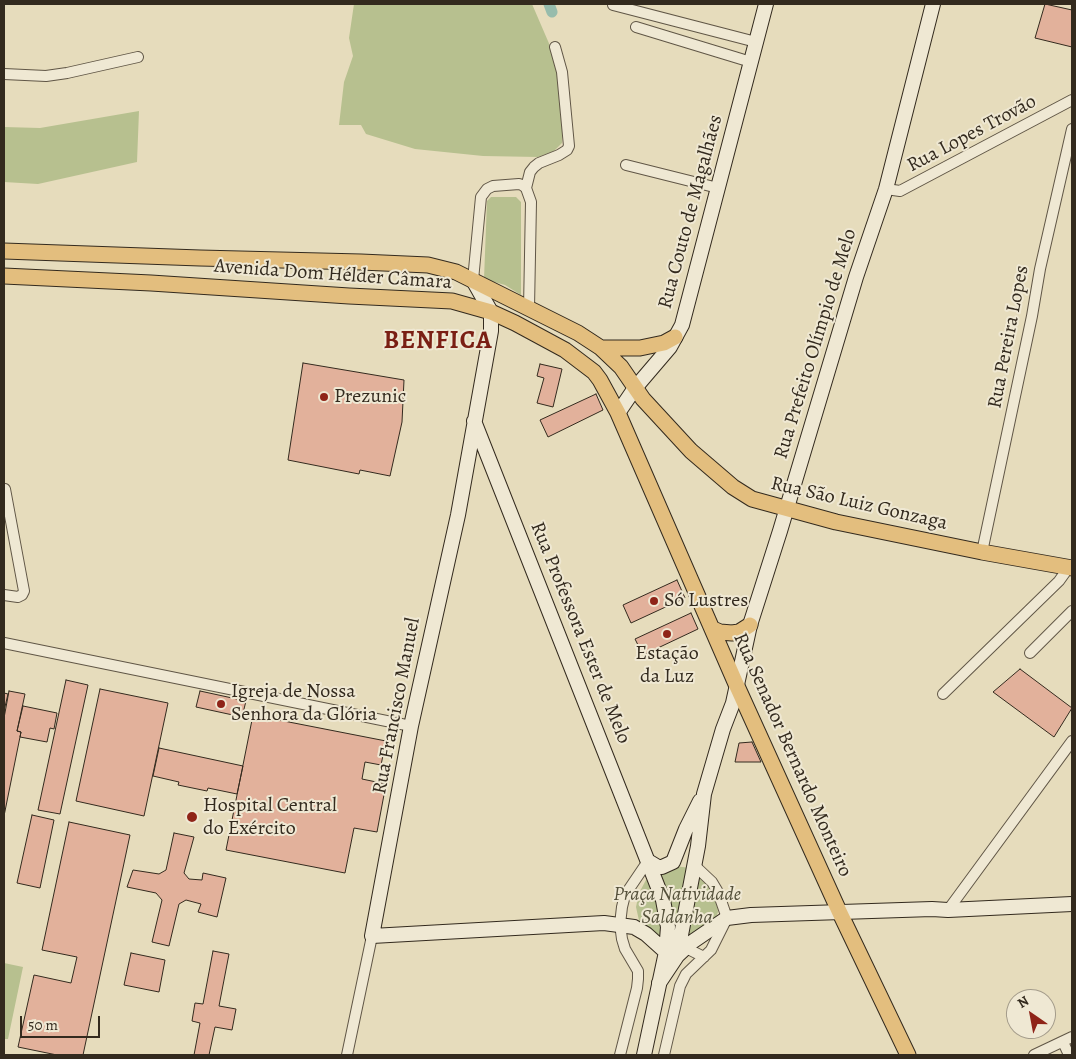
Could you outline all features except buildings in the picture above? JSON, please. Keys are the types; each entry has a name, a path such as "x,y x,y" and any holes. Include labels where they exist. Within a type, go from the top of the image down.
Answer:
{"main road":[{"name":"Avenida Dom Hélder Câmara","path":"4,251 428,265 456,272 529,308"},
{"name":"Avenida Dom Hélder Câmara","path":"4,276 179,284 452,301 491,312 522,326 565,350 594,372 618,414"},
{"name":"Rua São Luiz Gonzaga","path":"529,308 578,333 601,348 621,367 634,388 652,410 691,451 732,487 752,499 836,522 982,552 1071,567"},
{"path":"601,348 640,348 664,343 675,337"},
{"name":"Rua Senador Bernardo Monteiro","path":"618,414 714,629 736,684 839,912 908,1055"},
{"path":"714,629 720,632 732,633 739,632 750,625"}],"street":[{"name":"Rua Couto de Magalhães","path":"618,414 634,388 670,347 682,325 766,4"},
{"name":"Rua Prefeito Olímpio de Melo","path":"676,952 698,846 704,794 732,703 750,625 856,277 886,189 933,4"},
{"path":"613,5 756,42"},
{"path":"636,27 751,62"},
{"path":"529,308 531,202 526,188 530,172 534,167 559,155 569,146 562,72 555,47"},
{"path":"4,74 53,75 138,57"},
{"name":"Rua Lopes Trovão","path":"886,189 900,191 1072,100"},
{"name":"Rua Pereira Lopes","path":"982,552 1032,316 1040,269 1072,129"},
{"path":"626,165 718,188"},
{"path":"491,312 473,280 481,197 487,189 493,186 518,184 526,188"},
{"name":"Rua Francisco Manuel","path":"347,1055 372,936 411,726 458,515 491,331 491,312"},
{"name":"Rua Professora Ester de Melo","path":"474,420 648,861"},
{"path":"4,595 18,597 24,591 5,489"},
{"path":"943,694 1071,567"},
{"path":"1030,653 1072,611"},
{"path":"4,643 411,726"},
{"path":"948,910 1072,741"},
{"path":"648,861 662,867 673,862 704,794"},
{"path":"620,1055 638,988 638,971 625,949 620,924 625,895 648,861"},
{"path":"648,861 663,900 668,927 676,952"},
{"path":"664,1055 680,986 686,974 711,950 727,918 718,892 712,882 694,865"},
{"path":"644,1055 659,983 676,952 727,918 751,915 948,910 1072,904"},
{"path":"372,936 604,922 634,927 676,952 704,957"},
{"path":"1034,1055 1068,1040 1069,1055"}],"green space":[{"path":"354,4 532,4 557,62 563,84 562,143 554,151 538,157 483,156 415,149 366,134 361,125 339,125 344,82 353,56 349,38"},
{"path":"139,111 137,162 38,184 4,182 4,127 40,128"},
{"path":"491,197 516,197 521,202 521,295 505,285 484,279 487,201"},
{"name":"Praça Natividade Saldanha","path":"675,866 690,868 710,882 717,900 718,912 713,927 666,946 640,925 636,907 639,893 646,880 652,875"},
{"path":"4,963 23,967 8,1039 4,1039"}],"waterway":[{"path":"549,4 552,12"}],"place":[{"name":"Prezunic","path":"324,397"},
{"name":"Só Lustres","path":"654,601"},
{"name":"Estação da Luz","path":"667,634"},
{"name":"Igreja de Nossa Senhora da Glória","path":"221,704"},
{"name":"Hospital Central do Exército","path":"192,817"}],"district":[{"name":"BENFICA","path":"438,342"}]}
